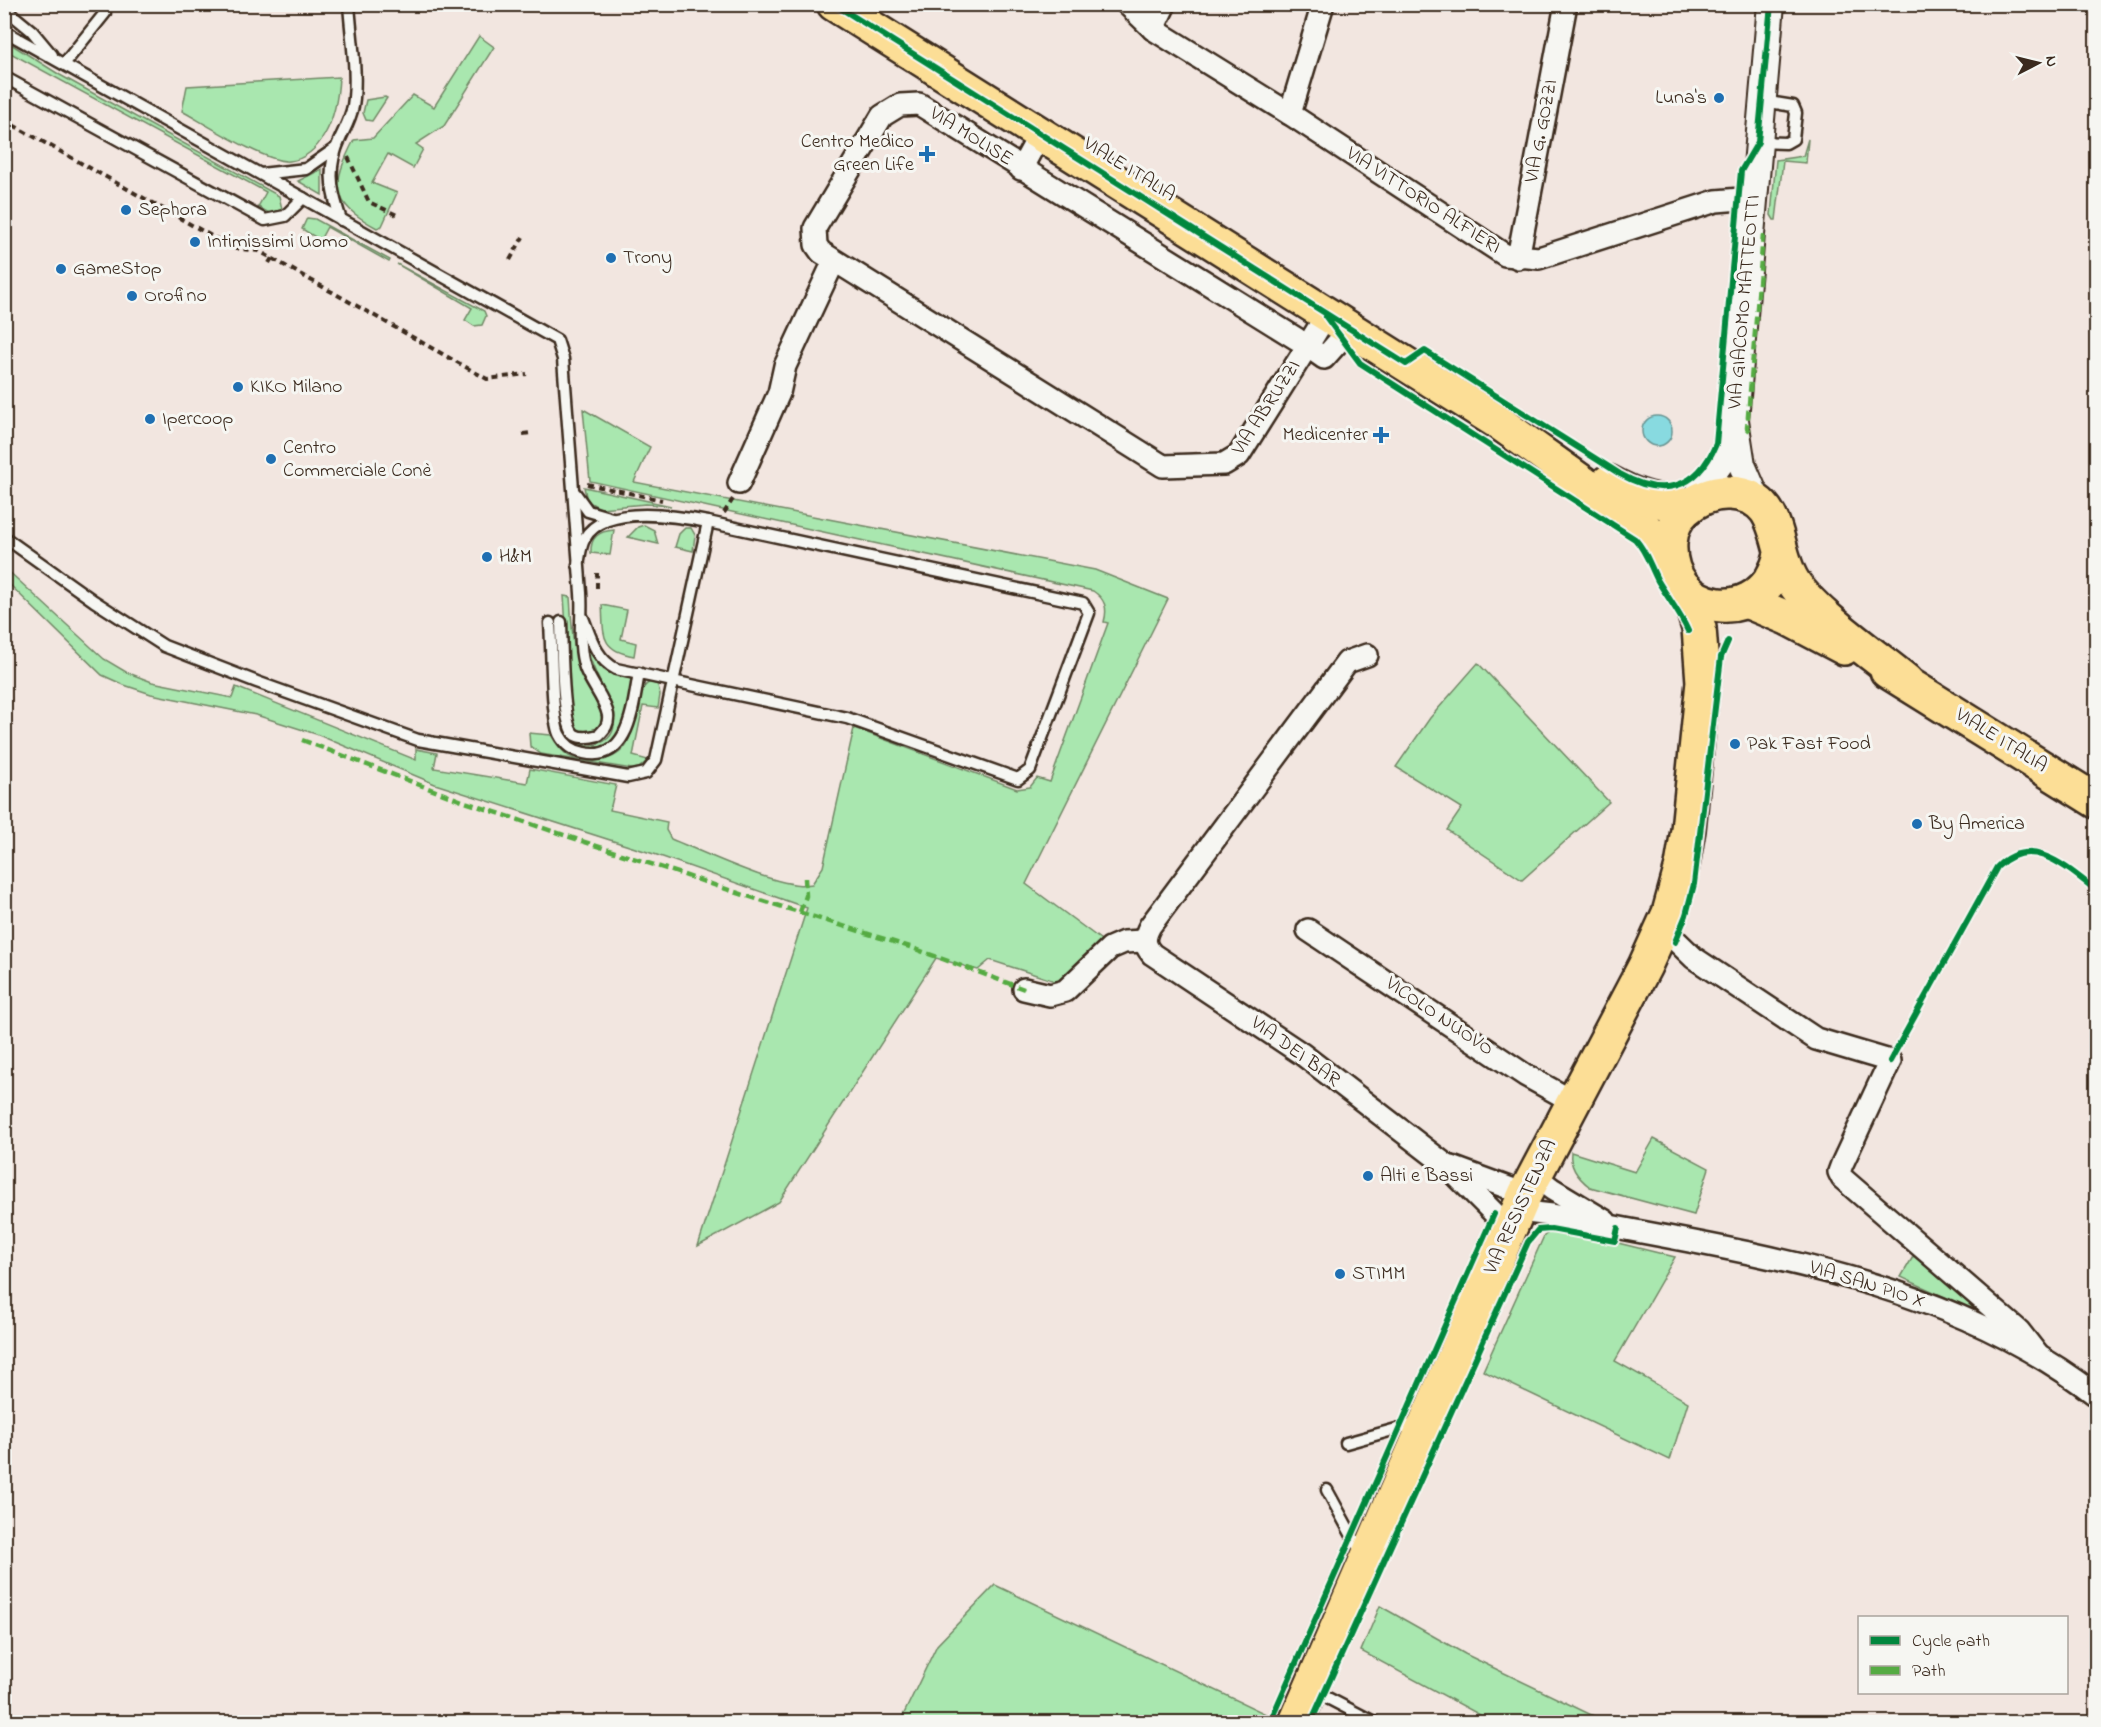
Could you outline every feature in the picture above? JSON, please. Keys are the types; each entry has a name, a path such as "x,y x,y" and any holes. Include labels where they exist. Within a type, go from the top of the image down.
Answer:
{"main road":[{"name":"VIALE ITALIA","path":"834,4 1501,424"},
{"path":"1501,424 1636,497 1665,503 1691,504"},
{"path":"1501,424 1643,526 1670,555 1678,580 1687,590 1707,602 1718,605 1744,602 1762,592 1771,582 1781,554"},
{"path":"1670,555 1675,524 1691,504 1704,497 1730,493 1745,495 1758,502 1774,523 1781,554 1790,577 1803,595 1906,681"},
{"path":"1687,590 1699,628 1703,682"},
{"path":"1744,602 1787,618 1906,681"},
{"path":"1703,682 1714,644 1744,602"},
{"name":"VIALE ITALIA","path":"1906,681 2097,801"},
{"name":"VIA RESISTENZA","path":"1296,1722 1521,1202 1663,928 1676,894 1684,857 1703,682"}],"street":[{"name":"VIA VITTORIO ALFIERI","path":"1127,4 1153,29 1290,114 1505,255 1518,258 1539,258 1716,201 1753,198"},
{"path":"1153,29 1165,4"},
{"path":"1290,114 1323,4"},
{"name":"VIA G. GOZZI","path":"1518,258 1566,4"},
{"name":"VIA GIACOMO MATTEOTTI","path":"1758,502 1742,465 1735,420 1771,4"},
{"name":"VIA MOLISE","path":"1062,402 821,252 816,245 814,228 818,219 882,116 891,109 909,103 919,104 1021,169 1153,248"},
{"name":"VIA MOLISE","path":"1021,169 1040,134"},
{"name":"VIA ABRUZZI","path":"1153,248 1307,346"},
{"path":"739,483 779,393 785,366 834,261"},
{"name":"VIA ABRUZZI","path":"1062,402 1163,466 1224,464 1239,455 1307,346 1338,322"},
{"name":"VIA GIACOMO MATTEOTTI","path":"1691,504 1721,462 1735,420"},
{"path":"1024,989 1050,995 1065,991 1110,948 1124,942 1144,941 1150,926 1347,662 1367,655"},
{"path":"1663,928 1694,958 1816,1038 1890,1061 1842,1164 1839,1172 1842,1178 2019,1331 2037,1354"},
{"name":"VICOLO NUOVO","path":"1308,930 1525,1075 1572,1101"},
{"name":"VIA DEI BAR","path":"1144,941 1152,954 1302,1054 1446,1165 1521,1202"},
{"name":"VIA DEI BAR","path":"1446,1165 1521,1202"},
{"name":"VIA SAN PIO X","path":"1521,1202 1552,1189 1618,1228"},
{"name":"VIA SAN PIO X","path":"1521,1202 1618,1228 1809,1266 1899,1291 1985,1328 2037,1354 2097,1395"}],"lane":[{"path":"341,220 331,185 338,144 353,105 349,4"},
{"path":"4,8 32,31 54,57"},
{"path":"64,64 105,13"},
{"path":"4,31 23,44 54,57 557,340 563,359 583,618 580,645 582,657 608,714 606,728 599,735 591,738 575,735 568,722 556,623 557,725 565,743 573,750 593,754 614,747 621,740 629,722 639,673"},
{"path":"4,77 265,220 285,216 303,198"},
{"path":"1758,142 1789,143 1793,139 1795,122 1793,106 1761,101"},
{"path":"260,174 306,169 338,144"},
{"path":"572,488 588,511 614,519"},
{"path":"578,565 585,538 596,526 614,519 666,516 708,522 1083,603 1089,613 1030,770 1023,778 1018,779 847,718 616,669 603,660 583,618"},
{"path":"4,537 94,601 164,646 418,740 617,776 639,777 651,769 656,760 708,522"},
{"path":"1346,1443 1426,1421"},
{"path":"1327,1490 1365,1559"},
{"path":"1311,1690 1374,1722"}],"path":[{"path":"4,120 233,248 259,251 487,379 527,374"},
{"path":"338,144 369,202 397,215"},
{"path":"510,261 523,237"},
{"path":"269,263 272,258"},
{"path":"523,434 531,433"},
{"path":"597,573 597,597"}],"green space":[{"path":"479,36 494,47 444,126 416,144 423,149 413,168 388,154 372,183 397,193 382,226 377,228 350,210 339,192 341,169 354,140 373,138 413,95 434,107"},
{"path":"6,41 60,75 279,196 282,209 271,214 258,207 266,192 7,51 5,56"},
{"path":"339,77 335,107 325,134 310,152 296,160 280,160 252,150 182,111 187,86"},
{"path":"387,98 372,121 366,120 363,113 366,100"},
{"path":"1808,139 1806,163 1783,161 1776,220 1774,220 1771,215 1776,160 1803,156"},
{"path":"322,169 322,195 298,181"},
{"path":"307,218 315,219 390,260 389,262 327,227 320,240 302,229"},
{"path":"397,264 484,311 486,316 482,325 474,326 465,320 472,308"},
{"path":"583,409 650,447 634,482 1095,570 1168,599 1026,884 1104,942 1061,983 990,960 978,970 936,958 779,1202 698,1246 807,908 657,855 435,784 316,734 256,715 151,694 124,685 102,675 5,580 4,567 104,659 126,672 152,682 232,698 236,687 416,760 416,749 437,753 434,768 527,783 530,769 616,785 610,810 667,822 666,830 671,839 742,869 782,882 799,885 812,884 823,867 854,728 1017,789 1030,787 1037,778 1050,782 1108,623 1104,622 1106,612 1104,604 1097,594 1093,591 590,481"},
{"path":"584,487 671,506 646,504 600,508 587,501"},
{"path":"644,525 654,530 658,544 628,537 638,527"},
{"path":"685,528 691,528 695,535 693,551 675,547 679,534"},
{"path":"614,530 610,555 591,553 592,543 596,536"},
{"path":"564,596 570,597 573,638 579,669 601,713 601,725 592,734 580,732 572,721"},
{"path":"602,605 627,610 621,639 636,643 634,656 615,650 609,645 604,632"},
{"path":"588,649 597,663 606,671 632,679 626,715 618,735 606,746 589,749 581,748 567,739 562,730 560,718 570,738 587,746 604,741 612,732 614,720 610,706"},
{"path":"1478,663 1609,802 1522,880 1447,830 1462,808 1396,767 1430,718"},
{"path":"650,682 658,685 660,695 658,708 643,706 633,756 648,760 639,768 632,769 541,754 530,746 529,733 551,735 561,750 573,758 601,760 616,755 625,747 630,736 638,699 642,689"},
{"path":"1654,1139 1709,1168 1694,1215 1590,1187 1578,1176 1571,1163 1571,1152 1635,1172"},
{"path":"1561,1229 1675,1257 1615,1361 1688,1402 1670,1460 1483,1371 1544,1236 1553,1230"},
{"path":"1917,1250 1979,1304 1969,1308 1901,1277"},
{"path":"995,1585 1270,1716 1266,1722 900,1722 937,1645"},
{"path":"1380,1606 1465,1654 1606,1722 1493,1722 1361,1651"}],"water":[{"path":"1657,416 1667,421 1672,431 1667,441 1657,446 1647,441 1642,431 1647,421"}],"marked path":[{"path":"1750,431 1747,428 1763,235"},
{"path":"302,740 462,801 741,894 910,947 1024,989"},
{"path":"800,912 806,896 805,878"}],"cycle path":[{"path":"834,4 1406,364 1425,351 1620,474 1650,486 1664,487 1688,480 1699,471 1716,444 1741,171 1758,142 1771,4"},
{"path":"1326,317 1360,363 1635,539 1643,549 1658,581 1688,631"},
{"path":"1675,942 1686,915 1694,884 1721,657 1728,641"},
{"path":"1890,1061 1997,867 2010,857 2023,853 2036,854 2061,864 2096,890"},
{"path":"1270,1722 1494,1214"},
{"path":"1311,1722 1528,1242 1538,1230 1551,1229 1615,1241 1618,1228"}],"place":[{"name":"Luna's","path":"1719,98"},
{"name":"Centro Medico Green Life","path":"927,154"},
{"name":"Sephora","path":"126,210"},
{"name":"Intimissimi Uomo","path":"195,242"},
{"name":"Trony","path":"611,258"},
{"name":"GameStop","path":"61,269"},
{"name":"Orofino","path":"132,296"},
{"name":"KIKO Milano","path":"238,387"},
{"name":"Ipercoop","path":"150,419"},
{"name":"Medicenter","path":"1381,435"},
{"name":"Centro Commerciale Conè","path":"271,459"},
{"name":"H&M","path":"487,557"},
{"name":"Pak Fast Food","path":"1735,744"},
{"name":"By America","path":"1917,824"},
{"name":"Alti e Bassi","path":"1368,1176"},
{"name":"STIMM","path":"1340,1274"}]}
